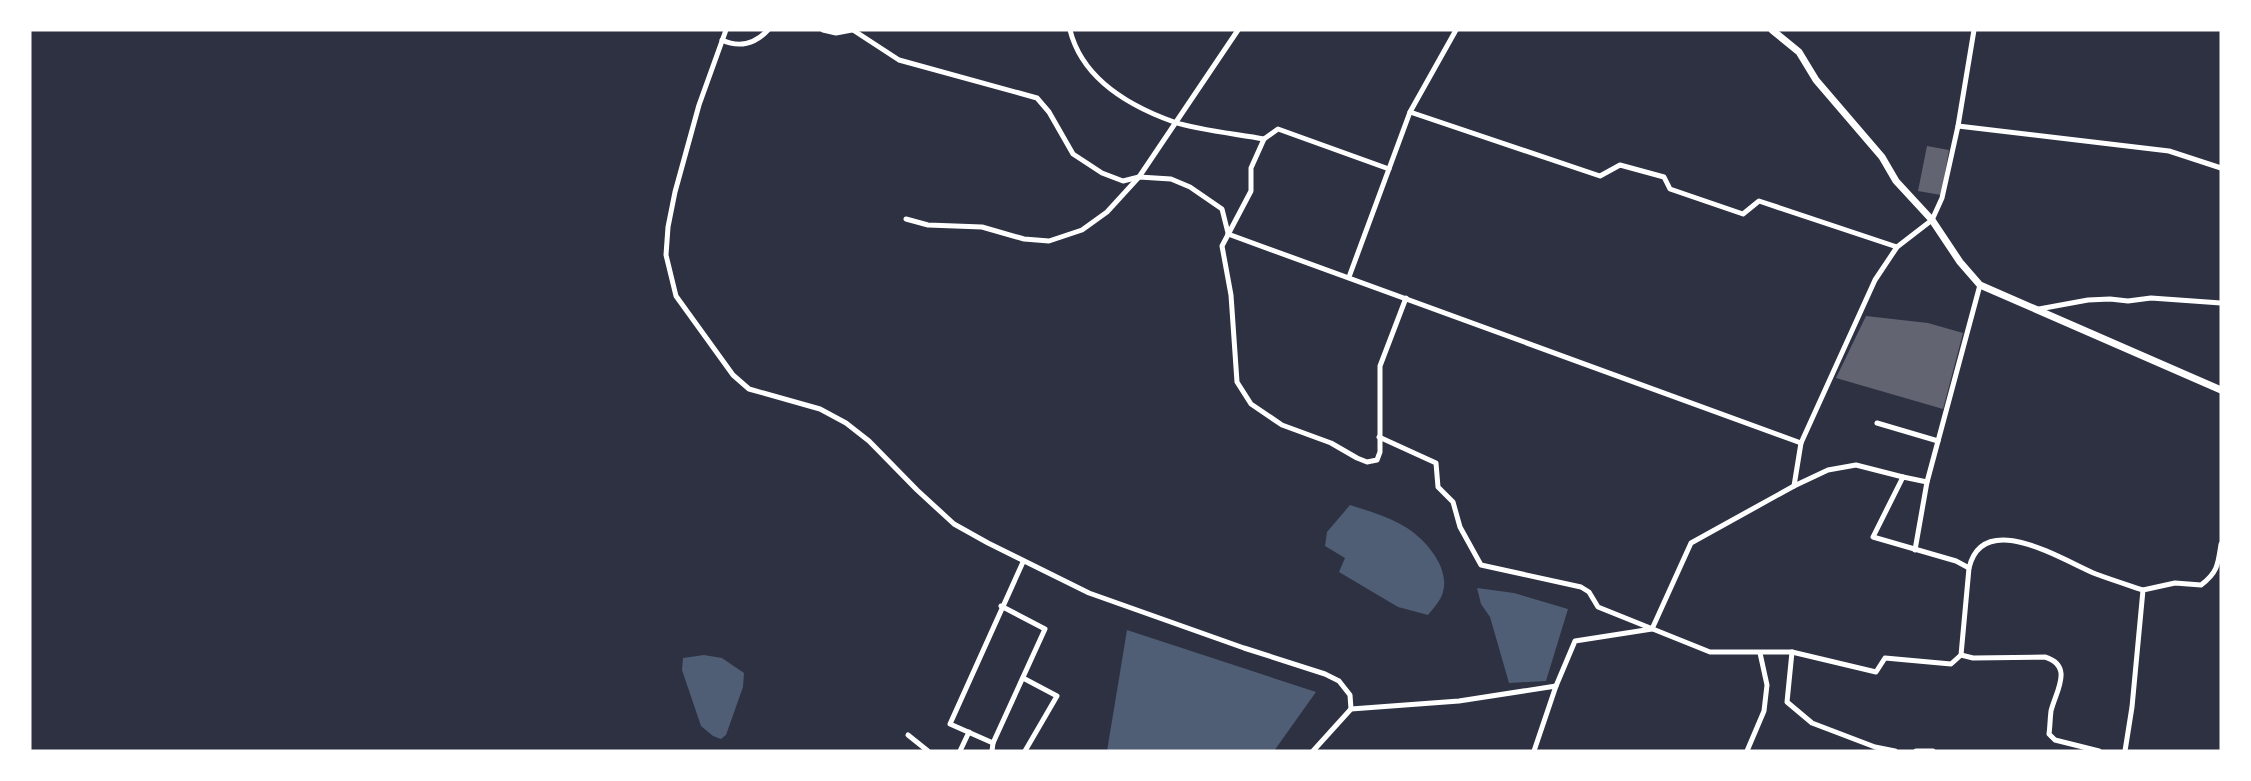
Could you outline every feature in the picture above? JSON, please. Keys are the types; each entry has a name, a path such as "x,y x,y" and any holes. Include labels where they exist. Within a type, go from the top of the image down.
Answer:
{"main road":[{"path":"1772,30 1799,52 1816,80 1882,157 1896,181 1932,220 1960,262 1980,285 2221,390"}],"street":[{"path":"726,30 699,105 668,227 666,255 676,296 733,374 749,389 820,409 846,424 869,441 954,524 1023,562 1089,593 1325,674 1339,681 1350,695 1351,709"},
{"path":"722,40 732,45 758,40 768,30"},
{"path":"823,30 836,33 853,30 899,60 1037,97 1049,112 1073,154 1102,173 1124,181 1139,177 1171,178 1190,187 1222,209 1228,234"},
{"path":"1070,30 1081,59 1119,97 1175,122 1264,139"},
{"path":"906,219 928,225 982,227 1024,239 1049,241 1082,230 1107,212 1139,177 1238,30"},
{"path":"1349,277 1410,112 1456,30"},
{"path":"1794,486 1801,443 1875,280 1897,247 1932,220 1942,198 1958,126 1974,30"},
{"path":"1410,112 1600,176 1620,165 1664,177 1670,188 1743,214 1759,201 1897,247"},
{"path":"1958,126 2169,151 2221,168"},
{"path":"1389,169 1278,129 1264,139 1251,168 1251,191 1222,246 1231,295 1237,382 1251,404 1282,425 1331,443 1367,462 1377,460 1380,452 1380,366 1406,298"},
{"path":"1228,234 1801,443"},
{"path":"1915,550 1927,482 1980,285"},
{"path":"2039,309 2110,299 2127,301 2151,298 2221,303"},
{"path":"1877,423 1938,441"},
{"path":"1379,437 1436,463 1438,487 1452,502 1460,527 1481,565 1581,587 1589,592 1598,607 1710,652 1792,652 1876,672 1885,658 1951,664 1961,655 1969,568 1975,551 1987,543 2002,540 2034,545 2096,574 2143,590 2175,583 2201,585 2217,569 2221,544"},
{"path":"1652,629 1691,543 1794,486 1828,470 1856,465 1927,482"},
{"path":"1903,477 1873,537 1956,561 1969,568"},
{"path":"1001,606 1045,629 994,749 969,732 950,724 1001,606 1023,562"},
{"path":"2125,751 2143,590"},
{"path":"1534,751 1556,685 1575,641 1652,629"},
{"path":"1792,652 1787,702 1812,723 1875,747 1895,751"},
{"path":"1747,751 1764,711 1768,685 1760,653"},
{"path":"1961,655 1973,658 2045,657 2054,660 2062,676 2051,714 2049,734 2055,740 2099,751"},
{"path":"1023,678 1057,696 1025,751"},
{"path":"1313,751 1351,709 1459,701 1556,685"},
{"path":"960,751 969,732"},
{"path":"908,735 928,751"},
{"path":"1916,751 1933,751"}],"water":[{"path":"1350,505 1387,517 1407,528 1435,555 1443,574 1443,592 1428,615 1398,607 1339,572 1345,558 1325,546 1327,532"},
{"path":"1477,588 1514,593 1568,609 1546,681 1509,683 1490,617 1481,604"},
{"path":"1127,630 1316,692 1274,751 1107,751"},
{"path":"704,655 722,658 744,673 743,687 726,735 721,739 701,726 682,670 683,658"}],"building":[{"path":"1927,146 1949,150 1941,195 1918,191"},
{"path":"1866,316 1928,323 1963,333 1943,409 1836,378"}]}
